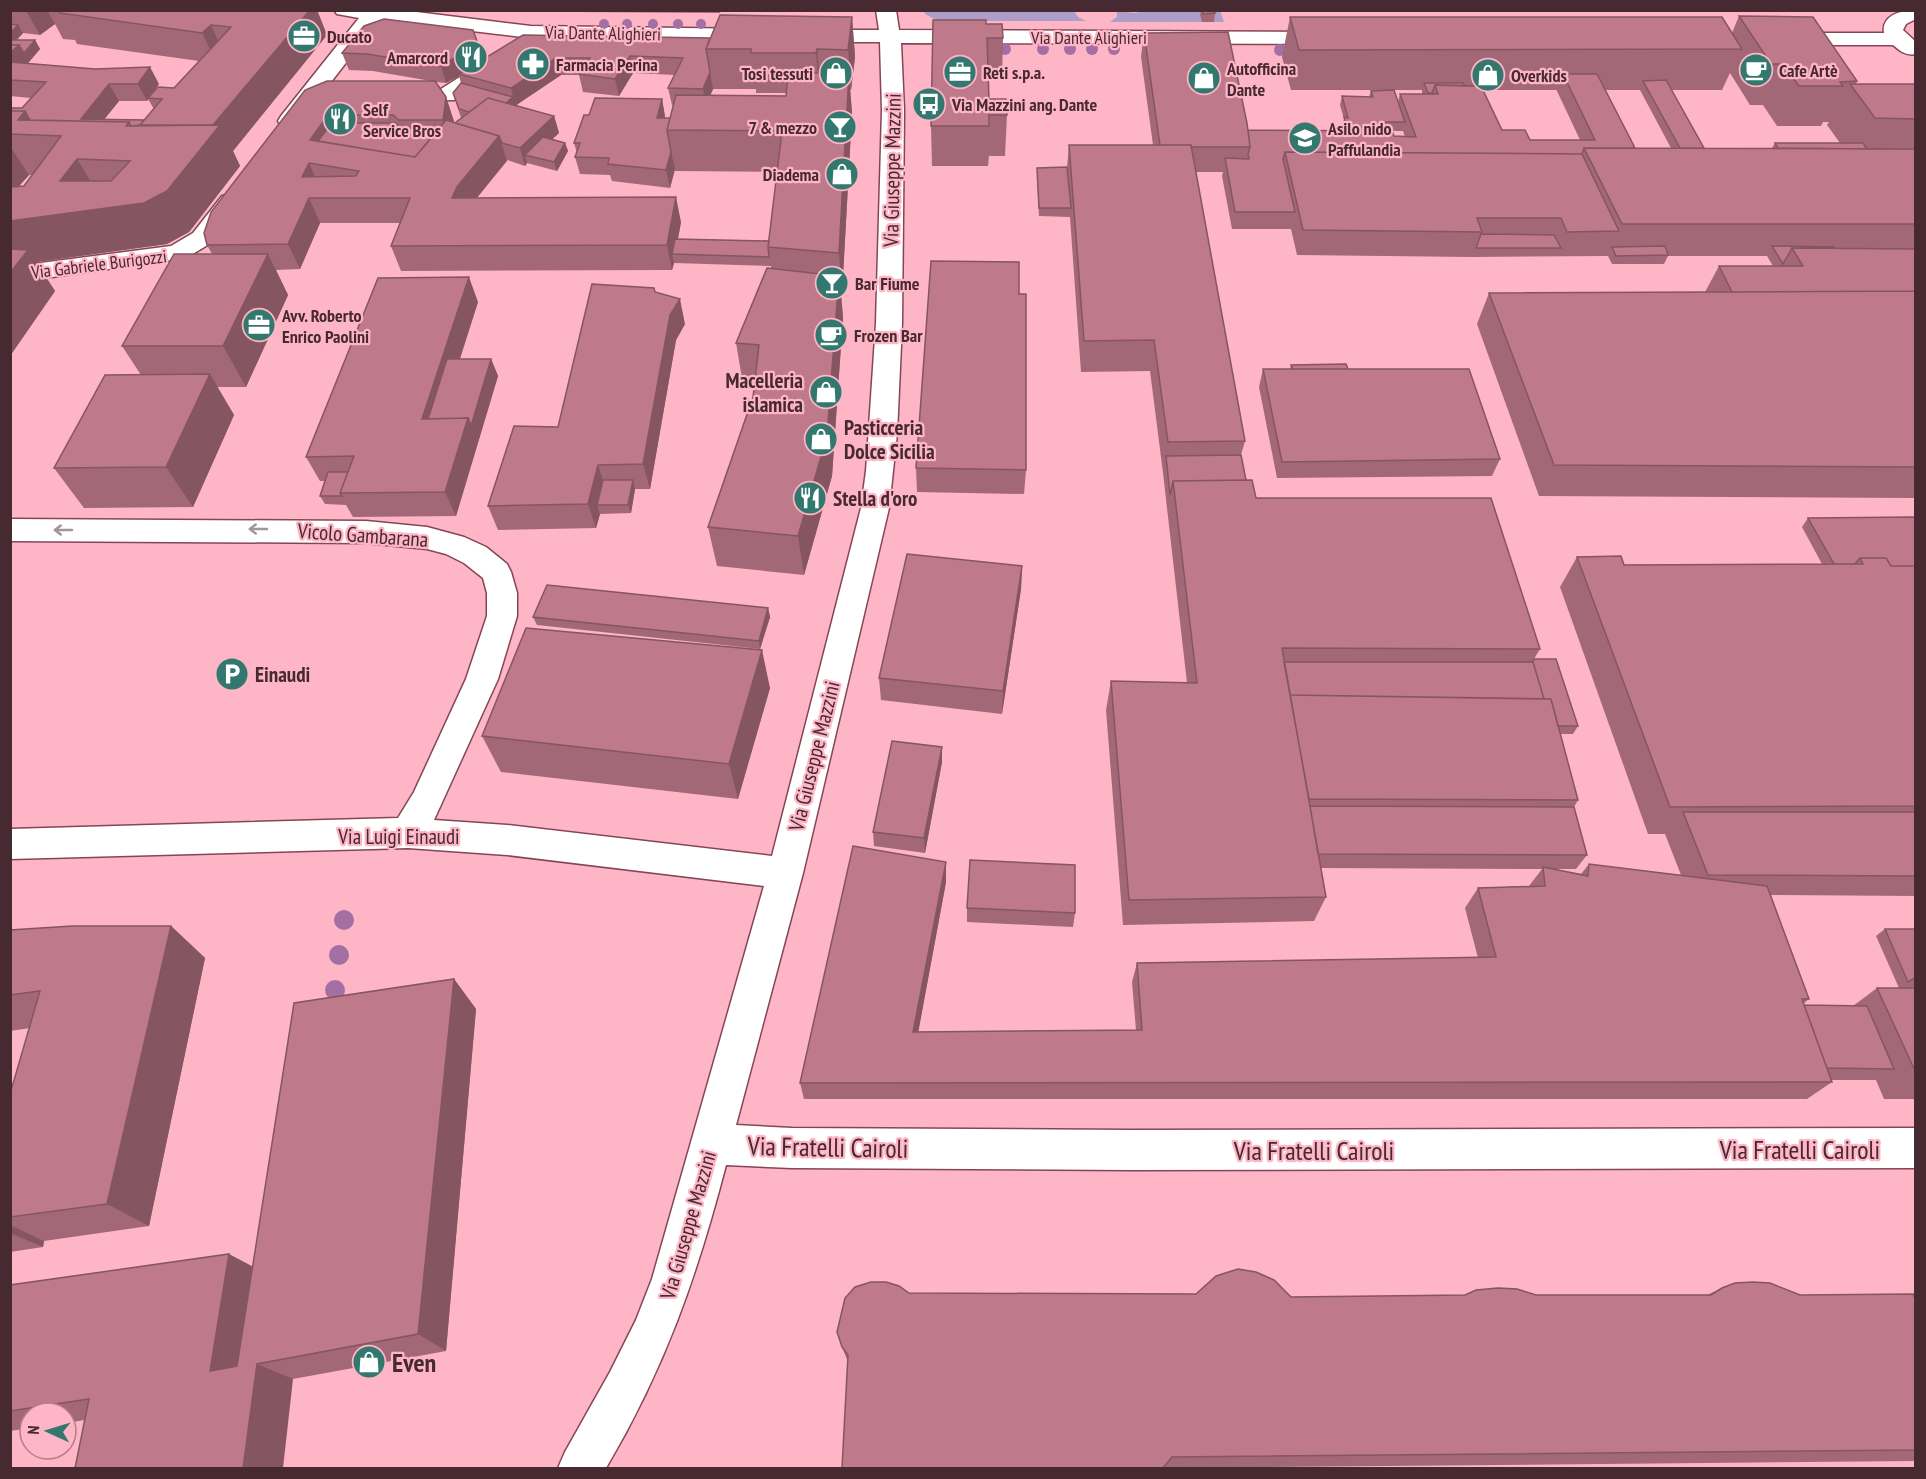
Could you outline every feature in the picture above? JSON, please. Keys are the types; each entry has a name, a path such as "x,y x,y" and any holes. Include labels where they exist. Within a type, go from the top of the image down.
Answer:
{"street":[{"name":"Via Dante Alighieri","path":"344,10 531,32 783,36 1349,38"},
{"name":"Via Giuseppe Mazzini","path":"581,1468 620,1404 648,1346 668,1296 712,1144 785,873 875,508 880,476 890,286 894,67 886,10"},
{"path":"1916,12 1903,16 1895,22 1893,30 1898,39 1916,51"},
{"path":"274,141 374,14"},
{"path":"378,95 450,104 531,32 547,23 552,15"},
{"path":"1763,39 1898,39"},
{"path":"309,95 333,95"},
{"name":"Via Gabriele Burigozzi","path":"10,275 156,258 187,249 207,232 245,181"},
{"name":"Vicolo Gambarana","path":"10,530 267,530 401,535 454,545 475,555 496,572 502,593 502,616 482,679 428,800 408,833"},
{"name":"Via Luigi Einaudi","path":"10,844 408,833 507,840 785,873"},
{"name":"Via Fratelli Cairoli","path":"712,1144 792,1148 1094,1150 1916,1148"}],"shaded area":[{"path":"1148,10 1220,10 1224,22 1214,22 1212,15 1202,22 1110,22 1117,17 1117,11 1135,13"},
{"path":"924,11 1074,11 1078,17 1086,21 938,21 925,14"}],"building":[{"path":"63,10 310,10 213,125 140,125 162,99 148,98 158,87 174,88 231,27 211,25 202,33 60,13"},
{"path":"1202,10 1214,10 1215,13 1203,14"},
{"path":"720,15 852,17 848,50 817,49 816,53 751,53 751,49 706,49"},
{"path":"1739,16 1813,17 1857,81 1840,82 1843,86 1799,86 1783,64 1771,64"},
{"path":"1290,17 1722,17 1742,49 1299,50"},
{"path":"384,19 473,30 478,44 441,66 367,54 342,53 364,26"},
{"path":"933,20 986,20 986,24 1002,24 1003,38 987,38 989,99 1006,99 1007,115 989,115 989,126 931,126"},
{"path":"10,24 18,25 10,33"},
{"path":"1228,32 1250,147 1160,145 1144,33"},
{"path":"523,35 710,38 706,49 710,72 703,89 668,88 683,58 630,56 615,79 579,74 590,58 556,58 511,88 459,74"},
{"path":"10,40 35,40 24,53 19,45 10,45"},
{"path":"10,45 19,45 10,53"},
{"path":"10,62 95,69 150,67 138,84 109,84 81,119 144,120 140,125 131,126 129,122 30,120 25,111 10,111 10,108 22,108 46,82 10,80"},
{"path":"788,73 849,73 839,253 768,247 782,131 667,130 676,95 786,96"},
{"path":"1563,74 1597,74 1635,148 1584,148 1582,154 1285,152 1283,159 1295,212 1235,212 1225,158 1249,159 1248,130 1392,131 1394,136 1416,137 1400,94 1438,94 1435,85 1481,86 1502,130 1525,130 1530,140 1595,140"},
{"path":"1666,80 1704,148 1680,148 1643,81"},
{"path":"327,81 435,81 446,97 443,120 399,120 393,115 328,115 310,140 415,157 446,120 499,136 457,187 452,198 676,197 667,245 391,246 410,198 309,198 288,244 207,245 204,233 211,212 305,90","holes":["309,163 359,171 356,176 302,177"]},
{"path":"461,83 513,97 506,103 488,98 469,112 459,109 453,93"},
{"path":"1424,83 1463,83 1464,86 1435,85 1432,93 1428,93"},
{"path":"1850,84 1916,84 1916,119 1875,118"},
{"path":"1394,90 1405,122 1382,122 1384,128 1347,127 1344,117 1348,118 1342,96 1373,97 1371,91"},
{"path":"488,98 554,116 520,148 502,143 499,136 455,123"},
{"path":"595,98 662,99 657,118 670,118 667,130 671,152 666,170 608,164 609,158 575,157 580,143 574,143 584,115 589,115"},
{"path":"10,111 25,111 18,120 129,122 126,126 220,125 167,191 144,203 10,221 10,187 24,186 61,136 10,134","holes":["77,159 130,161 111,181 60,181"]},
{"path":"332,123 395,123 402,128 440,128 415,157 318,141"},
{"path":"543,137 565,143 554,162 525,155"},
{"path":"1775,143 1863,143 1867,149 1778,148"},
{"path":"1069,145 1191,145 1245,441 1168,442 1154,340 1084,341"},
{"path":"1584,148 1916,149 1916,224 1622,224"},
{"path":"1285,152 1582,154 1619,231 1567,232 1561,218 1477,218 1482,232 1303,230"},
{"path":"1067,167 1071,208 1039,208 1037,168"},
{"path":"1481,234 1554,235 1561,248 1476,248"},
{"path":"675,239 769,241 769,257 672,254"},
{"path":"1665,246 1668,255 1616,256 1612,247"},
{"path":"1772,246 1835,248 1792,248 1783,264"},
{"path":"1792,248 1916,249 1916,291 1732,292 1719,266 1803,266"},
{"path":"10,249 28,250 10,273"},
{"path":"174,254 268,254 223,346 122,346"},
{"path":"931,261 1019,262 1019,294 1026,294 1026,470 916,468"},
{"path":"767,268 839,276 827,436 798,536 708,527 753,397 759,345 736,343"},
{"path":"469,277 422,419 468,418 445,492 340,493 354,456 306,457 378,278"},
{"path":"592,284 654,288 655,292 680,299 670,315 643,464 598,465 588,504 488,506 514,426 558,427"},
{"path":"1916,291 1916,467 1554,465 1489,293"},
{"path":"447,359 491,359 471,426 468,418 428,419"},
{"path":"1346,364 1348,369 1293,369 1291,365"},
{"path":"1263,369 1469,369 1500,459 1282,462"},
{"path":"210,374 166,467 54,468 105,375"},
{"path":"1241,455 1246,480 1173,481 1170,495 1166,456"},
{"path":"328,472 348,472 340,493 342,496 320,496"},
{"path":"603,480 633,480 628,505 597,505"},
{"path":"1252,480 1256,498 1491,498 1540,649 1282,648 1326,897 1129,900 1111,681 1197,683 1173,481"},
{"path":"1914,517 1916,520 1916,566 1891,566 1886,558 1860,558 1855,564 1834,564 1808,518"},
{"path":"907,554 1022,566 1003,691 879,678"},
{"path":"1621,556 1624,565 1863,564 1860,558 1886,558 1891,566 1916,566 1916,806 1670,807 1577,557"},
{"path":"547,585 768,608 759,641 533,617"},
{"path":"526,628 762,650 729,764 482,736"},
{"path":"1534,659 1556,659 1578,726 1558,726 1551,699 1544,699"},
{"path":"1284,662 1533,662 1544,699 1290,695"},
{"path":"1290,695 1551,699 1578,800 1309,799"},
{"path":"892,741 942,747 924,838 873,832"},
{"path":"1310,806 1574,807 1587,855 1318,854"},
{"path":"1683,812 1916,812 1916,876 1708,875"},
{"path":"853,846 946,862 913,1032 1142,1030 1137,963 1496,957 1478,888 1545,886 1543,867 1588,876 1589,864 1767,886 1809,999 1802,999 1832,1082 800,1083"},
{"path":"970,860 1075,865 1075,913 967,908"},
{"path":"72,926 171,926 107,1204 10,1217 10,1094 40,991 10,995 10,930"},
{"path":"1885,929 1916,929 1916,977 1908,982"},
{"path":"454,979 418,1334 257,1364 243,1468 75,1468 89,1399 18,1401 18,1410 10,1411 10,1285 229,1254 210,1371 237,1366 294,1003"},
{"path":"1877,988 1916,988 1916,1073"},
{"path":"1804,1005 1867,1006 1894,1069 1827,1068"},
{"path":"1238,1269 1256,1272 1274,1280 1291,1297 1465,1295 1476,1290 1498,1288 1517,1289 1536,1295 1711,1295 1735,1283 1753,1282 1770,1283 1800,1295 1913,1294 1916,1301 1916,1450 1172,1457 1163,1468 842,1468 848,1355 842,1347 837,1332 845,1298 855,1287 871,1282 886,1282 899,1286 909,1293 1196,1294 1216,1276"}],"place":[{"name":"Ducato","path":"304,36"},
{"name":"Amarcord","path":"471,57"},
{"name":"Farmacia Perina","path":"533,64"},
{"name":"Cafe Artè","path":"1756,70"},
{"name":"Reti s.p.a.","path":"960,72"},
{"name":"Tosi tessuti","path":"836,73"},
{"name":"Overkids","path":"1488,75"},
{"name":"Autofficina Dante","path":"1204,78"},
{"name":"Via Mazzini ang. Dante","path":"929,104"},
{"name":"Self Service Bros","path":"340,119"},
{"name":"7 & mezzo","path":"840,127"},
{"name":"Asilo nido Paffulandia","path":"1305,138"},
{"name":"Diadema","path":"842,174"},
{"name":"Bar Fiume","path":"832,283"},
{"name":"Avv. Roberto Enrico Paolini","path":"259,325"},
{"name":"Frozen Bar","path":"831,335"},
{"name":"Macelleria islamica","path":"826,392"},
{"name":"Pasticceria Dolce Sicilia","path":"821,439"},
{"name":"Stella d'oro","path":"810,498"},
{"name":"Einaudi","path":"232,674"},
{"name":"Even","path":"369,1362"}]}
